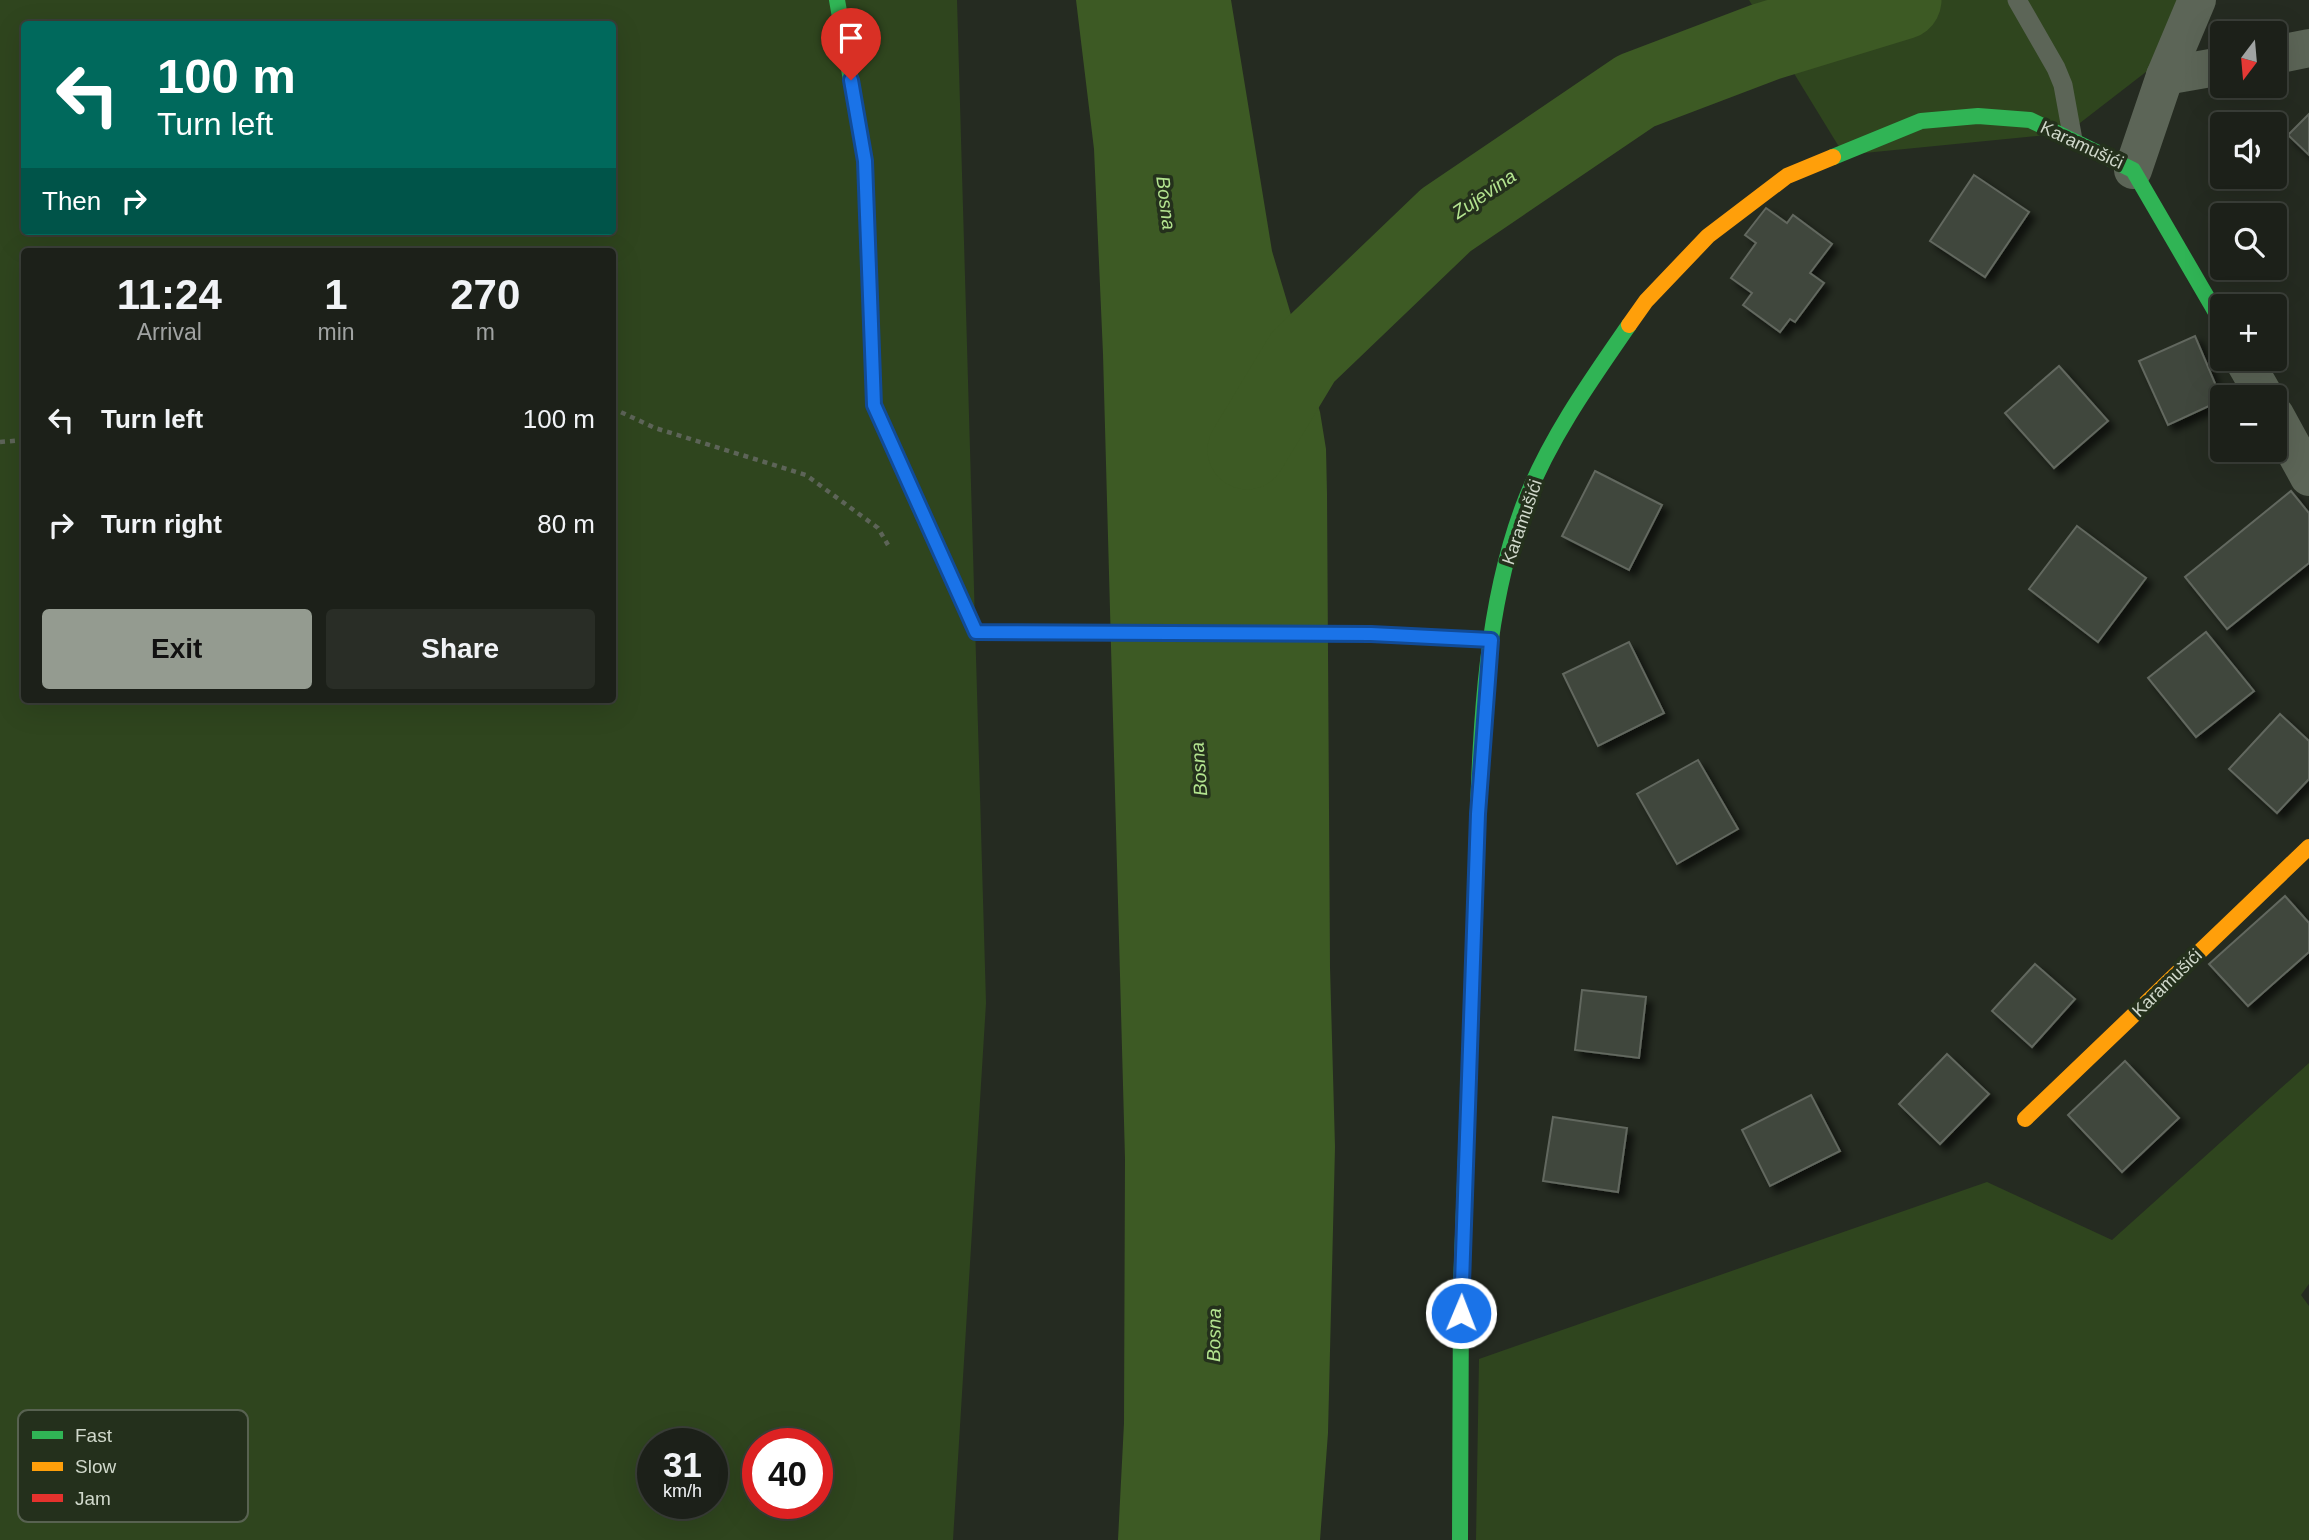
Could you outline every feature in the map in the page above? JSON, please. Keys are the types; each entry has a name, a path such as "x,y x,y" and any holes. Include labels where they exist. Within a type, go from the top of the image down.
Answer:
{"street":[{"path":"837,0 865,161 874,405 976,632 1371,634 1491,640"},
{"name":"Karamušići","path":"2133,170 2165,76 2197,0"},
{"path":"2287,53 2309,48"},
{"path":"2165,76 2210,68"},
{"name":"Karamušići","path":"1460,1540 1461,1288 1478,814 1491,640 1505,569 1526,499 1557,436 1594,375 1646,301 1708,236 1787,176 1921,121 1978,116 2030,120 2133,170 2210,302"},
{"path":"2287,437 2309,477"},
{"name":"Karamušići","path":"2025,1119 2309,847"}],"lane":[{"path":"2017,0 2063,85 2073,140"}],"path":[{"path":"616,410 655,428 806,475 878,528 891,551"},
{"path":"0,442 21,440"}],"shaded area":[{"path":"0,0 957,0 986,1003 953,1540 0,1540"},
{"path":"1749,0 2207,0 2186,41 2067,133 1844,155"},
{"path":"2309,1063 2309,1284 2301,1295 2309,1306 2309,1540 1476,1540 1479,1359 1987,1182 2112,1240"}],"water":[{"name":"Bosna","path":"1076,0 1231,0 1272,251 1320,412 1326,449 1330,967 1335,1147 1328,1433 1320,1540 1118,1540 1124,1423 1125,1158 1103,354 1094,149"}],"building":[{"path":"2309,114 2309,155 2288,135"},
{"path":"1974,175 2029,212 1985,277 1930,241"},
{"path":"1766,208 1787,223 1793,215 1832,244 1810,273 1824,283 1795,322 1790,319 1780,332 1743,305 1752,293 1731,278 1756,243 1745,235"},
{"path":"2195,336 2216,385 2210,385 2210,406 2168,425 2139,361"},
{"path":"2059,366 2108,421 2054,468 2005,413"},
{"path":"1595,471 1662,505 1629,570 1562,536"},
{"path":"2291,491 2309,513 2309,563 2227,629 2185,577"},
{"path":"2077,526 2146,578 2098,642 2029,589"},
{"path":"2206,632 2254,691 2196,737 2148,678"},
{"path":"1629,642 1664,713 1598,746 1563,674"},
{"path":"2280,714 2309,741 2309,779 2277,813 2229,769"},
{"path":"1698,760 1738,829 1677,864 1637,794"},
{"path":"2285,896 2309,923 2309,952 2248,1006 2209,964"},
{"path":"2035,964 2075,999 2032,1047 1992,1011"},
{"path":"1582,990 1646,997 1639,1058 1575,1050"},
{"path":"1947,1054 1989,1094 1940,1144 1899,1104"},
{"path":"2125,1061 2179,1118 2122,1172 2068,1115"},
{"path":"1811,1095 1840,1151 1770,1186 1742,1130"},
{"path":"1553,1117 1627,1128 1618,1192 1543,1181"}],"waterway":[{"name":"Zujevina","path":"1247,450 1303,357 1446,220 1636,91 1765,42 1902,0"}],"traffic: fast":[{"path":"837,0 865,161 874,405 919,506"},
{"path":"1833,157 1921,121 1978,116 2030,120 2133,170 2210,302"},
{"path":"1477,835 1483,707 1488,664 1512,539 1526,499 1547,453 1629,325"},
{"path":"1178,633 1371,634 1491,640"},
{"path":"1460,1540 1461,1288 1470,1049"}],"traffic: slow":[{"path":"1629,325 1646,301 1708,236 1787,176 1833,157"},
{"path":"919,506 976,632 1178,633"},
{"path":"2025,1119 2309,847"}],"traffic: jam":[{"path":"1470,1049 1477,835"}],"route":[{"path":"851,80 865,161 874,405 976,632 1371,634 1491,640 1478,814 1461,1313"}]}
